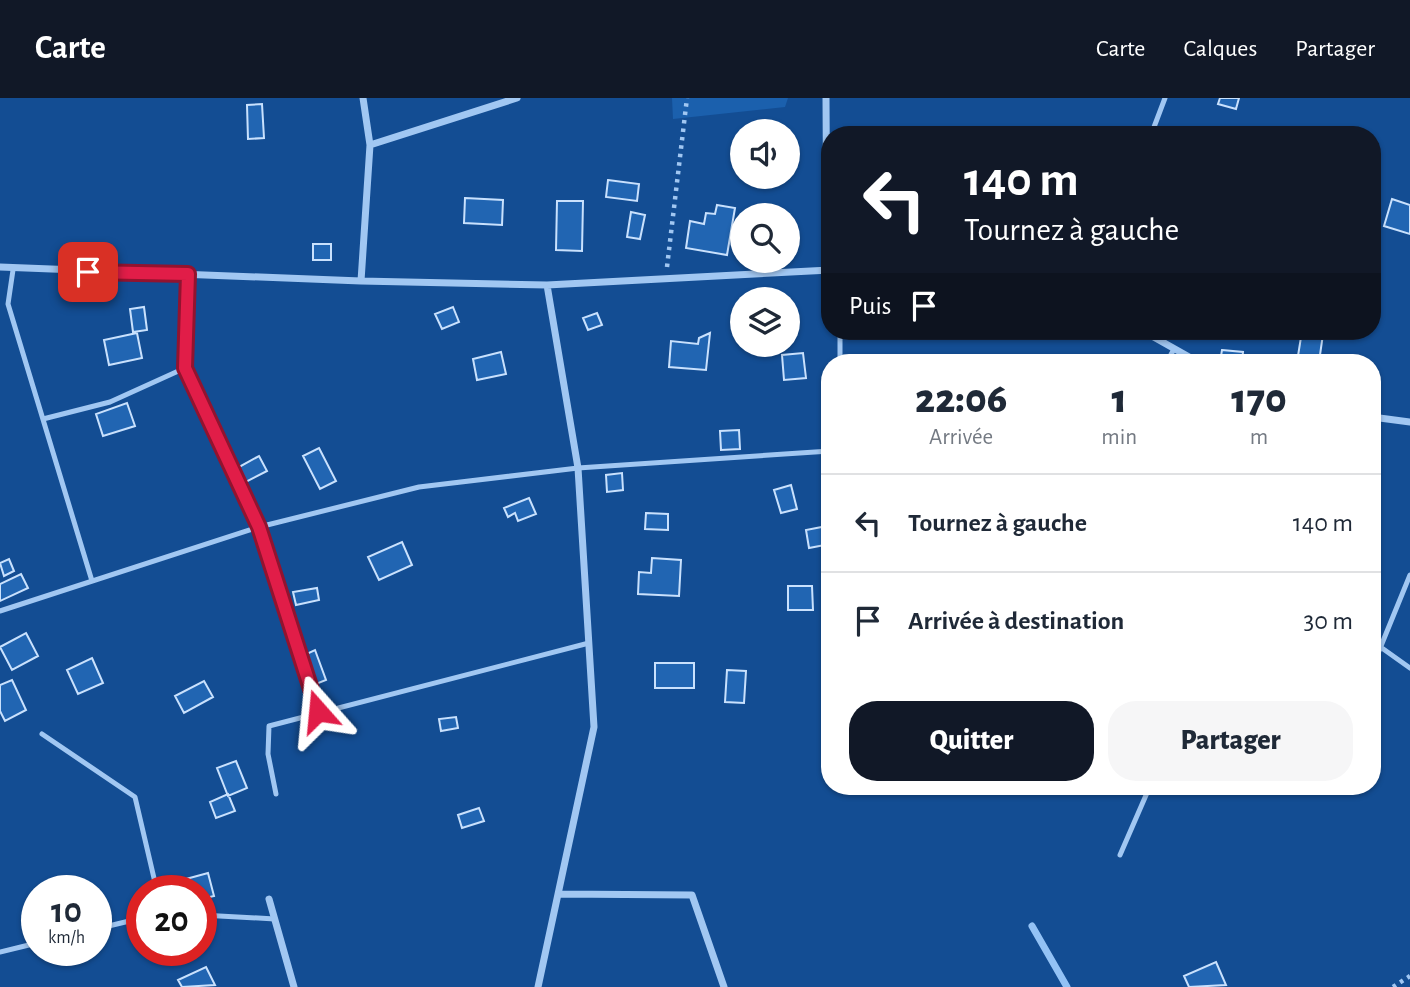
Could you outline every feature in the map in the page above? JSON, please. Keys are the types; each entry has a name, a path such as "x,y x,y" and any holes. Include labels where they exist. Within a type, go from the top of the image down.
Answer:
{"street":[{"path":"361,281 370,145 363,98"},
{"path":"370,145 517,98"},
{"path":"826,98 826,126"},
{"path":"0,267 13,270 547,285 821,270"},
{"path":"538,987 594,727 578,468 547,285"},
{"path":"1158,340 1183,354"},
{"path":"1381,418 1410,422"},
{"path":"558,894 692,895 724,987"},
{"path":"269,899 294,987"}],"lane":[{"path":"1154,126 1165,98"},
{"path":"13,270 8,304 92,581"},
{"path":"188,274 185,368 259,527 318,711"},
{"path":"1171,354 1174,349"},
{"path":"43,419 110,402 185,368"},
{"path":"0,611 259,527 419,486 578,468 821,452"},
{"path":"1410,575 1381,646 1410,668"},
{"path":"276,794 268,754 269,726 318,711 589,643"},
{"path":"42,734 135,797 153,875"},
{"path":"1119,855 1146,795"},
{"path":"217,916 275,919"},
{"path":"0,952 21,947"}],"path":[{"path":"666,278 687,98"},
{"path":"1393,987 1410,976"}],"shaded area":[{"path":"672,98 788,98 785,107 673,119"}],"building":[{"path":"1220,98 1239,98 1236,109 1218,104"},
{"path":"262,104 264,138 248,139 247,105"},
{"path":"608,180 639,184 637,201 606,197"},
{"path":"465,198 503,200 502,225 464,223"},
{"path":"1392,199 1410,205 1410,234 1384,226"},
{"path":"557,201 583,201 582,251 556,250"},
{"path":"717,205 730,207 727,255 686,248 690,221 704,224 706,213 715,214"},
{"path":"631,212 645,215 640,239 627,237"},
{"path":"313,244 331,244 331,260 313,260"},
{"path":"144,307 147,330 133,332 130,309"},
{"path":"453,307 459,322 442,329 435,314"},
{"path":"597,313 602,325 588,330 583,318"},
{"path":"137,333 142,358 109,365 104,340"},
{"path":"710,333 706,370 669,367 671,341 698,344 699,338"},
{"path":"1301,340 1322,340 1320,354 1298,354"},
{"path":"1222,350 1243,352 1243,354 1221,354"},
{"path":"501,352 506,374 477,380 473,359"},
{"path":"800,353 803,353 806,378 784,380 782,357 800,357"},
{"path":"127,403 135,426 103,436 96,414"},
{"path":"739,430 740,449 721,450 720,431"},
{"path":"319,448 336,481 320,489 303,456"},
{"path":"259,456 267,471 238,486 230,472"},
{"path":"622,473 623,490 607,492 606,475"},
{"path":"791,485 797,509 781,513 774,490"},
{"path":"529,498 536,514 518,521 515,513 508,517 504,508"},
{"path":"646,513 668,514 668,530 645,529"},
{"path":"821,527 821,546 809,548 806,530"},
{"path":"402,542 412,565 379,580 368,557"},
{"path":"652,558 681,560 679,596 638,594 639,572 651,573"},
{"path":"9,559 14,571 4,576 0,563"},
{"path":"21,574 28,588 0,601 0,584"},
{"path":"788,586 812,586 813,610 788,610"},
{"path":"317,588 319,600 296,605 293,592"},
{"path":"26,633 38,656 12,670 0,647"},
{"path":"315,650 326,680 311,686 300,657"},
{"path":"92,658 103,683 78,694 67,670"},
{"path":"655,663 694,663 694,688 655,688"},
{"path":"727,670 746,671 744,703 725,702"},
{"path":"12,680 26,710 5,721 0,711 0,685"},
{"path":"204,681 213,697 184,713 175,696"},
{"path":"456,717 458,728 441,731 439,719"},
{"path":"236,761 247,788 228,796 217,768"},
{"path":"228,794 235,811 216,818 210,802"},
{"path":"479,808 484,821 462,828 458,815"},
{"path":"1216,962 1226,985 1189,987 1184,976"},
{"path":"206,967 215,985 182,987 178,980"}],"waterway":[{"path":"1032,926 1067,987"}],"route":[{"path":"88,272 188,274 185,368 259,527 318,711"}]}
